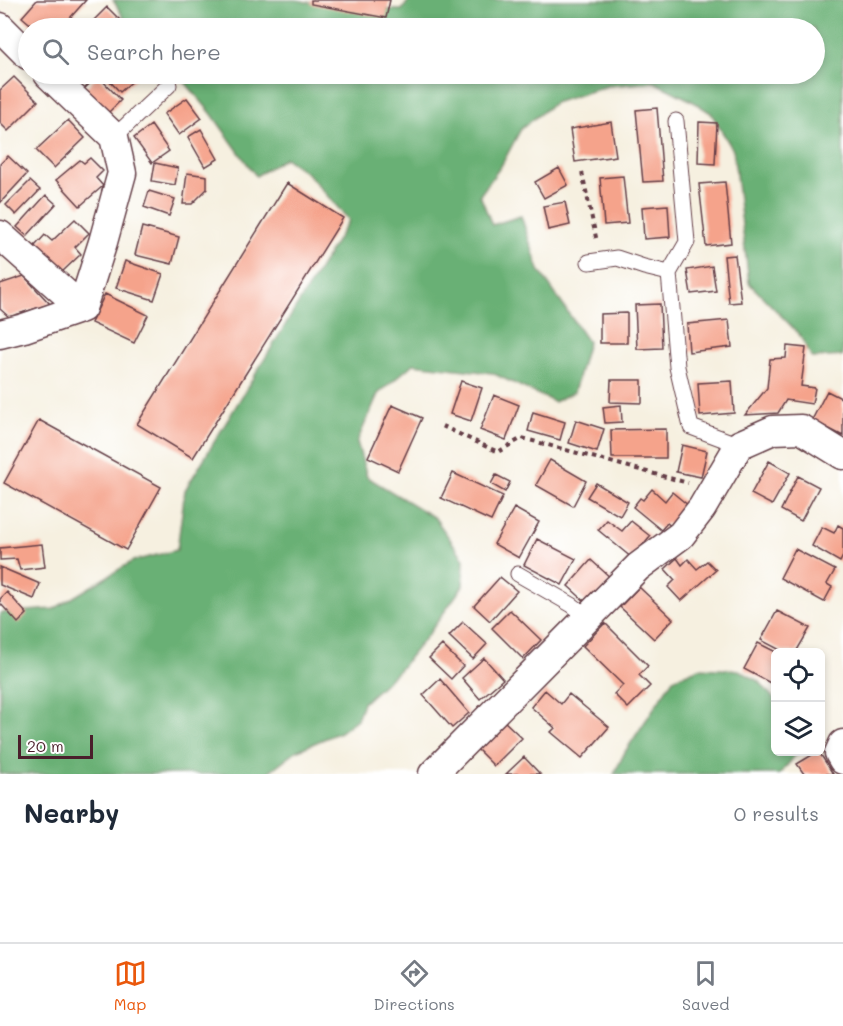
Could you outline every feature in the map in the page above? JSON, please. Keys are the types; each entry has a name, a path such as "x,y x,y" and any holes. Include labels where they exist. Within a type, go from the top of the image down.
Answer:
{"street":[{"path":"0,27 18,45"},
{"path":"59,84 114,136 122,173 82,308"},
{"path":"0,235 82,308"},
{"path":"0,334 82,308"},
{"path":"433,774 638,567 681,535 702,508 739,445 774,430 801,429 843,455"},
{"path":"843,744 839,753 843,760"}],"lane":[{"path":"114,136 169,85"},
{"path":"676,121 687,242 669,273 677,368 692,427 739,445"},
{"path":"595,261 617,258 669,273"},
{"path":"518,574 572,605 588,617"}],"path":[{"path":"582,172 595,261"},
{"path":"442,426 498,452 522,438 713,490"}],"green space":[{"path":"113,0 296,0 349,9 402,10 409,0 843,0 843,356 812,358 799,334 749,283 733,150 711,113 658,84 825,84 825,18 124,18"},
{"path":"186,84 630,84 607,86 554,103 521,129 501,166 480,195 492,225 521,216 539,270 588,342 574,392 554,402 492,373 413,364 378,394 357,442 367,477 435,518 464,559 463,586 400,669 363,703 357,719 340,732 296,751 266,774 0,774 0,613 54,609 133,561 177,550 185,490 349,220 308,174 285,158 256,176 211,113"},
{"path":"699,668 739,670 760,682 771,695 771,756 795,756 780,774 614,774 625,752 673,679"}],"building":[{"path":"37,0 86,0 70,18 22,17"},
{"path":"311,0 390,0 386,18 311,4"},
{"path":"107,7 118,18 96,18"},
{"path":"14,77 18,84 21,84 38,101 8,131 0,123 0,90"},
{"path":"89,84 106,84 121,100 107,114 84,89"},
{"path":"112,84 129,84 120,92"},
{"path":"187,98 202,118 179,135 164,114"},
{"path":"657,108 663,181 643,182 636,110"},
{"path":"68,120 85,138 54,168 36,150"},
{"path":"611,122 616,156 575,162 570,129"},
{"path":"699,122 717,123 715,164 698,163"},
{"path":"151,125 169,151 152,163 134,138"},
{"path":"201,129 218,159 205,167 188,137"},
{"path":"8,156 27,174 0,203 0,164"},
{"path":"90,158 103,171 96,178 103,186 80,206 56,180 80,160 84,163"},
{"path":"155,163 178,168 175,185 152,181"},
{"path":"559,168 568,185 544,198 535,182"},
{"path":"187,173 207,176 207,189 192,204 183,204"},
{"path":"623,176 628,223 604,225 600,178"},
{"path":"30,181 40,190 16,215 6,205"},
{"path":"725,182 731,243 706,246 699,184"},
{"path":"287,183 343,218 193,458 137,424"},
{"path":"149,191 175,199 169,216 144,207"},
{"path":"46,195 56,204 27,236 17,227"},
{"path":"565,202 570,225 548,230 543,206"},
{"path":"668,205 670,237 644,239 642,207"},
{"path":"75,219 89,233 75,247 81,254 62,272 34,247 45,235 52,241"},
{"path":"142,227 179,237 172,264 135,255"},
{"path":"735,255 741,302 729,303 724,256"},
{"path":"125,261 163,274 154,300 116,288"},
{"path":"712,266 716,291 691,294 687,270"},
{"path":"24,276 50,304 9,317 0,309 0,284"},
{"path":"105,294 148,315 134,343 91,323"},
{"path":"660,304 662,348 637,349 635,305"},
{"path":"627,313 627,343 600,343 600,314"},
{"path":"729,320 732,347 689,352 687,324"},
{"path":"787,346 806,348 801,386 815,388 812,404 786,400 778,413 745,415 767,388 770,359 786,358"},
{"path":"611,380 642,380 642,403 610,402"},
{"path":"461,381 482,388 471,421 450,414"},
{"path":"732,381 734,413 700,416 698,383"},
{"path":"827,391 843,399 843,436 812,420"},
{"path":"494,395 519,405 506,440 480,430"},
{"path":"392,405 422,418 398,471 368,457"},
{"path":"621,405 622,422 605,423 603,407"},
{"path":"533,412 565,422 560,440 528,431"},
{"path":"39,420 161,487 126,550 4,483"},
{"path":"576,420 604,429 597,452 569,443"},
{"path":"666,429 666,458 612,458 611,430"},
{"path":"682,445 707,451 701,477 676,472"},
{"path":"550,460 586,481 573,506 536,485"},
{"path":"769,461 790,473 772,505 751,494"},
{"path":"453,473 503,496 491,521 441,498"},
{"path":"496,475 510,482 505,492 491,484"},
{"path":"798,476 819,487 801,521 781,510"},
{"path":"596,483 628,502 620,516 587,497"},
{"path":"652,489 665,501 672,492 689,506 671,526 667,523 661,530 633,507"},
{"path":"514,508 539,522 519,558 494,544"},
{"path":"607,520 622,531 631,521 650,536 632,558 598,530"},
{"path":"838,525 843,528 843,556 840,562 812,546 822,527 834,533"},
{"path":"537,539 576,559 562,585 524,565"},
{"path":"42,544 45,567 20,570 17,559 0,560 0,548"},
{"path":"795,549 835,570 827,584 832,587 824,602 780,578"},
{"path":"677,558 682,565 688,559 697,569 707,561 716,570 681,601 668,587 675,580 665,569"},
{"path":"591,560 612,579 589,605 568,586"},
{"path":"0,567 40,584 34,599 0,585"},
{"path":"500,577 517,591 490,621 474,606"},
{"path":"639,587 673,619 654,639 620,607"},
{"path":"7,592 27,614 18,623 0,603 0,599"},
{"path":"510,610 541,640 523,659 492,628"},
{"path":"777,611 810,628 798,648 776,648 761,640"},
{"path":"463,622 487,644 473,659 449,636"},
{"path":"605,623 648,666 639,675 650,686 628,708 614,694 623,685 583,646"},
{"path":"758,643 771,650 771,683 744,669"},
{"path":"442,645 463,666 451,679 429,658"},
{"path":"484,658 503,679 480,699 462,678"},
{"path":"440,679 469,713 452,728 423,695"},
{"path":"545,690 561,704 569,694 609,727 582,758 551,732 555,728 531,707"},
{"path":"504,721 522,738 494,766 477,749"},
{"path":"810,756 822,756 833,774 804,774 797,764"},
{"path":"524,757 540,774 506,774"}]}
